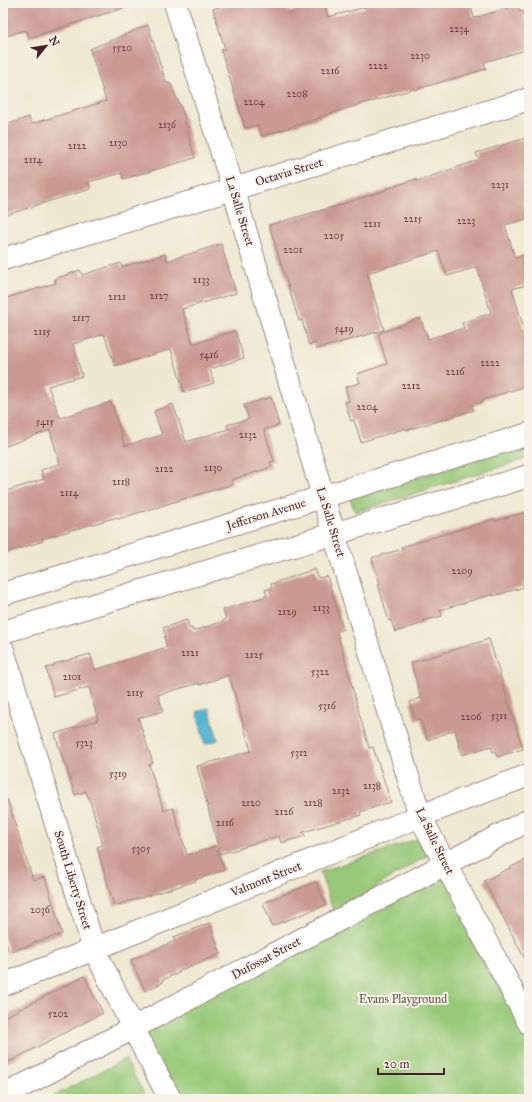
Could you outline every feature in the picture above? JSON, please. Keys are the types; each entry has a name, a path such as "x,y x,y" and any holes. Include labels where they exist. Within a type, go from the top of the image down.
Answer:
{"street":[{"name":"La Salle Street","path":"175,3 233,188 334,534 420,816 529,1023"},
{"name":"Octavia Street","path":"3,259 529,99"},
{"name":"Jefferson Avenue","path":"3,594 529,434"},
{"path":"3,632 529,476"},
{"name":"South Liberty Street","path":"3,650 94,949 170,1099"},
{"name":"Valmont Street","path":"3,985 420,816 529,775"},
{"name":"Dufossat Street","path":"3,1096 529,820"}],"green space":[{"path":"529,444 529,458 355,512 350,498"},
{"path":"418,839 428,855 334,913 320,872"},
{"name":"Evans Playground","path":"446,864 529,1023 529,1099 170,1099 133,1028"},
{"path":"125,1059 147,1099 48,1099"}],"water":[{"path":"209,708 218,740 205,744 197,712"}],"building":[{"path":"3,3 125,3 126,7 29,38 27,31 25,30 3,37"},
{"path":"232,3 286,3 289,13 324,3 328,17 366,7 364,3 470,3 474,18 518,5 520,12 523,11 529,30 529,49 484,62 486,69 371,101 262,136 258,125 245,128 221,50 225,49 213,9"},
{"path":"148,25 166,83 169,82 169,85 171,84 180,104 195,158 123,179 122,173 88,182 91,189 3,216 3,126 29,117 31,124 106,101 90,49"},
{"path":"529,137 529,218 505,225 515,258 529,253 529,284 512,289 524,329 529,328 529,385 482,400 483,402 472,405 474,410 407,430 406,428 361,442 354,420 351,421 345,402 349,401 345,387 360,383 357,374 387,364 378,334 420,318 428,339 464,328 462,323 491,313 477,267 447,276 438,251 367,273 384,330 317,349 315,343 309,345 302,320 299,321 269,225 337,206 416,179 417,181 479,160 476,153"},
{"path":"221,244 236,293 182,309 193,344 235,331 244,358 210,369 214,383 184,392 171,349 115,366 104,334 73,344 82,376 48,386 60,418 111,402 125,446 162,435 154,411 173,404 186,442 229,429 227,425 249,419 244,405 271,397 279,425 264,430 274,461 270,462 272,467 231,480 233,484 118,519 117,517 42,539 43,541 3,554 3,492 44,479 41,470 60,464 50,430 3,447 3,424 9,422 3,402 3,299 56,283 55,279 80,270 82,275 121,263 122,267 165,254 167,261"},
{"path":"529,511 529,581 523,583 524,587 493,596 493,594 440,610 442,616 423,621 424,623 395,632 391,620 389,621 372,558 402,549 401,547 494,519 495,521"},
{"path":"315,569 318,578 327,576 343,629 337,632 357,706 369,748 373,747 391,802 360,812 361,815 303,832 305,836 281,843 279,836 220,854 197,766 251,751 229,675 199,685 199,683 158,695 163,711 138,718 153,763 149,765 164,811 173,808 187,855 216,846 224,870 195,880 196,881 114,906 97,847 103,845 89,797 86,791 75,795 55,734 98,720 89,687 54,697 46,668 54,666 54,664 90,654 95,670 167,647 164,637 166,636 163,628 187,620 189,628 192,628 193,631 224,621 226,619 223,610 267,596 265,590 272,588 271,584"},
{"path":"489,639 523,749 497,757 491,746 462,755 455,730 427,740 420,718 415,720 410,702 421,698 411,663"},
{"path":"3,799 7,799 33,880 45,877 62,934 9,952 3,934"},
{"path":"529,858 529,967 484,881"},
{"path":"316,882 326,905 272,926 263,903"},
{"path":"209,923 221,954 178,971 179,973 162,980 163,982 145,991 131,960 175,941 174,937"},
{"path":"84,976 103,1013 3,1065 3,1018"}]}
